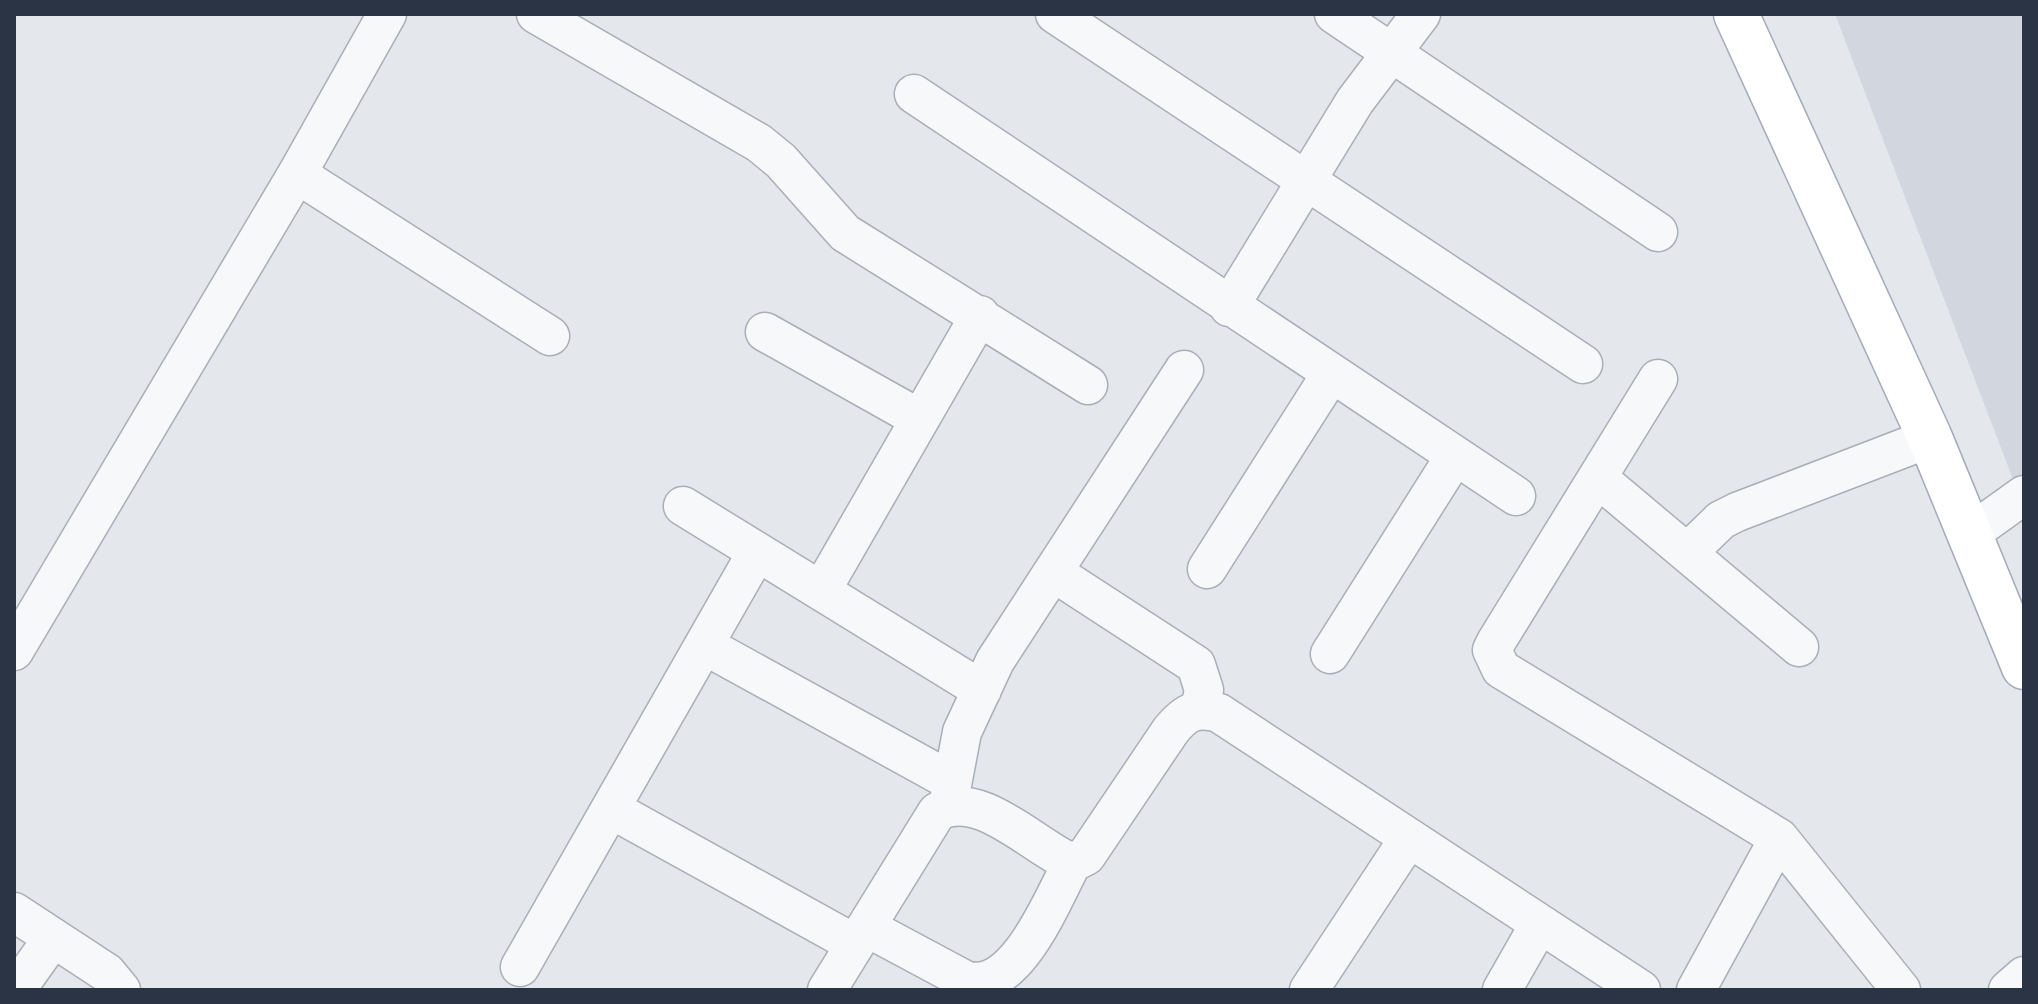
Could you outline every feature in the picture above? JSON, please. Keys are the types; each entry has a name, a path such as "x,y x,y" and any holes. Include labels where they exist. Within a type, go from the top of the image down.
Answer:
{"main road":[{"path":"1736,14 1930,438 2024,667"}],"street":[{"path":"14,651 297,174 387,14"},
{"path":"536,14 759,143 781,161 845,233 1088,385"},
{"path":"1055,14 1583,364"},
{"path":"1334,14 1658,232"},
{"path":"1229,307 1355,101 1421,14"},
{"path":"914,94 1516,496"},
{"path":"297,174 550,336"},
{"path":"821,591 980,315"},
{"path":"765,332 920,419"},
{"path":"827,990 949,794 962,732 995,661 1184,370"},
{"path":"1207,569 1331,374"},
{"path":"1658,379 1496,642 1492,650 1496,661 1501,669 1779,838 1901,990"},
{"path":"1687,553 1721,520 1737,512 1930,438"},
{"path":"1330,654 1455,456"},
{"path":"1599,479 1799,647"},
{"path":"1968,535 2024,495"},
{"path":"683,506 982,690"},
{"path":"520,967 757,552"},
{"path":"1053,572 1196,665 1204,690 1200,709"},
{"path":"704,645 962,804 981,809 1072,863"},
{"path":"611,809 860,935 965,980 977,984 989,982 1008,969 1024,951 1072,863 1086,856 1171,730 1185,714 1200,709 1219,713 1641,990"},
{"path":"1309,990 1409,838"},
{"path":"1696,990 1779,838"},
{"path":"14,912 107,973 121,990"},
{"path":"1502,990 1539,925"},
{"path":"16,990 53,938"},
{"path":"2008,990 2024,976"}],"shaded area":[{"path":"1835,14 2024,14 2024,508"}]}
